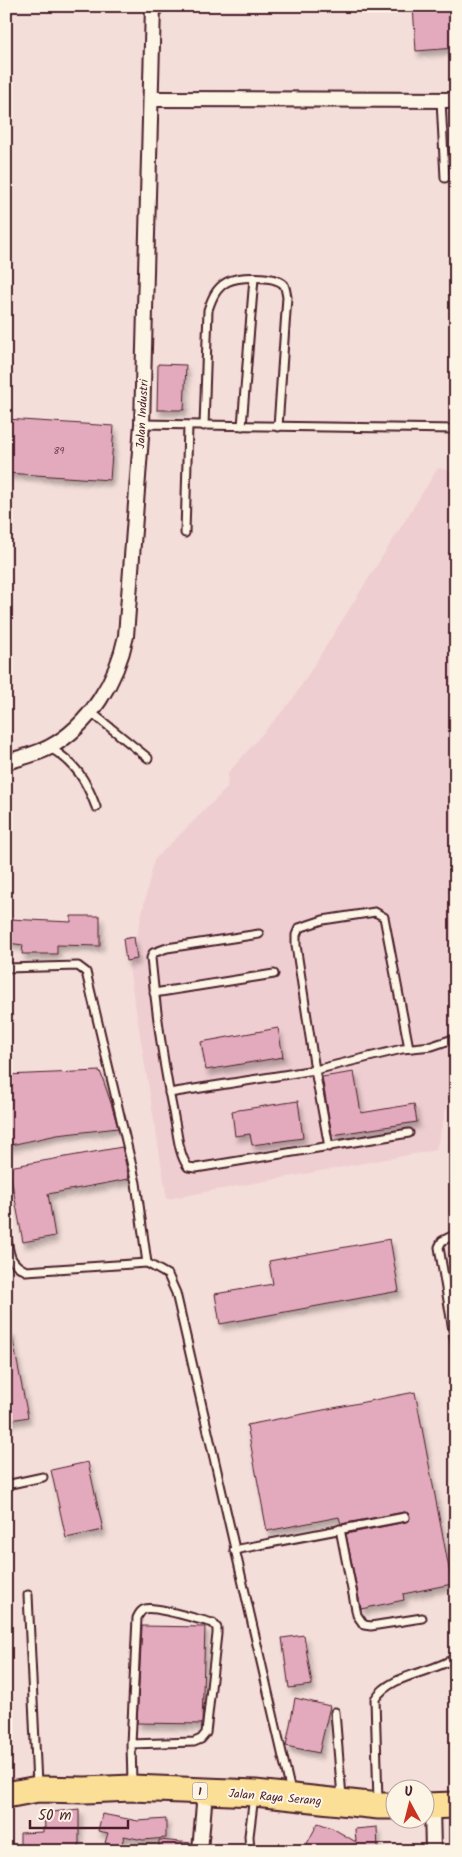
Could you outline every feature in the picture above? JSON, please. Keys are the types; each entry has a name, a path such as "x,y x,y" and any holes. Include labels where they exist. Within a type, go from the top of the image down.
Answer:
{"highway":[{"name":"Jalan Raya Serang","path":"6,1795 38,1789 132,1788 255,1794 384,1806"}],"street":[{"name":"Jalan Industri","path":"6,762 50,747 71,733 91,712 106,689 119,662 126,636 142,424 153,6"},
{"path":"151,99 456,100"},
{"path":"200,1851 205,1792"},
{"path":"433,1851 437,1806"}],"lane":[{"path":"442,100 444,178"},
{"path":"204,426 208,310 213,295 229,281 254,278 275,280 283,284 286,289 278,426"},
{"path":"242,426 254,278"},
{"path":"142,424 456,429"},
{"path":"185,532 188,426"},
{"path":"91,712 148,758"},
{"path":"50,747 64,756 83,776 96,807"},
{"path":"329,1147 296,945 296,935 299,928 323,920 375,912 384,916 409,1048"},
{"path":"259,934 167,948 153,953 151,958 154,993 169,1093 181,1154 188,1167 196,1168 409,1133"},
{"path":"6,968 78,966 86,972 136,1183 147,1263"},
{"path":"154,993 274,974"},
{"path":"169,1093 315,1070 409,1048 432,1046 456,1038"},
{"path":"6,1233 15,1266 26,1271 147,1263 168,1274 176,1293 292,1797"},
{"path":"456,1234 442,1241 439,1247 456,1348"},
{"path":"6,1485 43,1477"},
{"path":"234,1550 405,1516"},
{"path":"340,1529 356,1615 360,1621 364,1625 371,1626 422,1618"},
{"path":"28,1595 38,1789"},
{"path":"131,1744 194,1742 201,1739 206,1733 217,1634 217,1628 213,1623 155,1609 145,1609 137,1618 131,1744 132,1788"},
{"path":"384,1780 375,1700 381,1690 393,1683 447,1663 456,1657"},
{"path":"335,1712 342,1803"},
{"path":"250,1851 249,1836 255,1794"}],"shaded area":[{"path":"438,468 456,472 456,1070 436,1150 167,1199 124,938 137,935 154,860 227,788 228,773 292,700"}],"building":[{"path":"413,6 456,6 456,48 416,51"},
{"path":"158,364 186,365 184,410 157,410"},
{"path":"6,419 114,426 110,480 6,473"},
{"path":"71,916 100,916 100,946 57,945 57,954 22,954 23,945 8,943 9,919 71,922"},
{"path":"134,937 137,959 126,961 123,939"},
{"path":"278,1028 283,1057 206,1070 201,1042"},
{"path":"100,1071 118,1128 57,1135 6,1146 6,1075"},
{"path":"354,1072 361,1113 414,1104 417,1122 332,1135 322,1077"},
{"path":"298,1101 303,1138 252,1145 250,1134 235,1136 232,1111"},
{"path":"122,1147 129,1179 48,1194 55,1236 23,1242 9,1167"},
{"path":"390,1239 399,1291 220,1324 215,1294 273,1284 269,1261"},
{"path":"11,1331 28,1417 6,1421 6,1332"},
{"path":"415,1392 452,1584 403,1594 404,1600 361,1609 346,1534 406,1522 410,1519 409,1514 404,1512 341,1524 339,1517 267,1531 247,1425"},
{"path":"88,1462 103,1530 66,1538 51,1470"},
{"path":"142,1626 205,1627 202,1724 137,1723"},
{"path":"304,1635 312,1685 289,1688 282,1638"},
{"path":"295,1698 330,1706 319,1753 286,1746"},
{"path":"79,1809 79,1851 20,1851 20,1833 43,1832 43,1828 45,1828 44,1813"},
{"path":"102,1814 138,1821 166,1819 166,1838 143,1840 124,1836 121,1848 105,1843 108,1833 98,1831"},
{"path":"318,1823 332,1828 356,1842 355,1829 377,1827 378,1851 303,1851"},
{"path":"159,1840 192,1843 191,1851 159,1851"}]}
